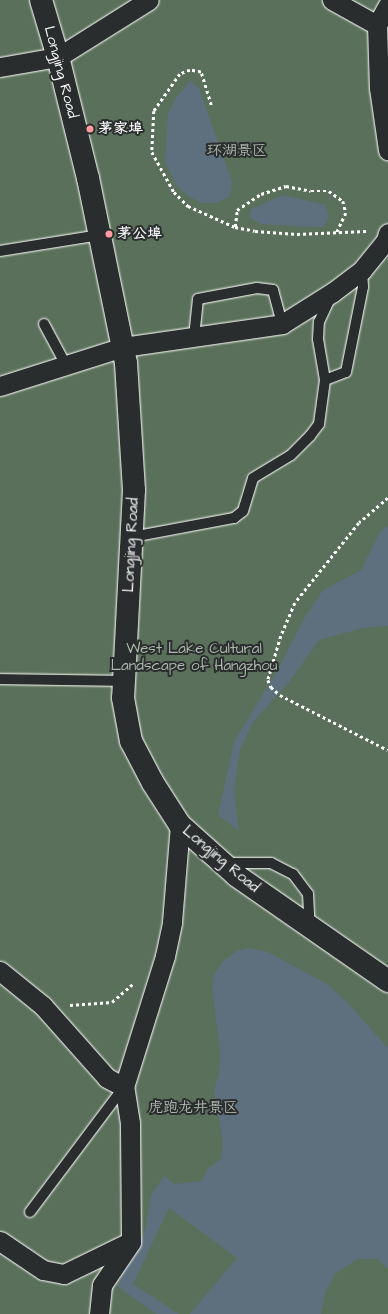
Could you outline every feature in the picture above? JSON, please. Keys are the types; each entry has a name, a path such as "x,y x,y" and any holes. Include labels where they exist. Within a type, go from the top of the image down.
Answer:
{"street":[{"name":"Longjing Road","path":"41,0 58,57 100,235 123,347 134,490 123,698 131,741 153,783 180,825 222,863 388,981"},
{"path":"0,67 58,57 149,0"},
{"path":"332,0 377,25"},
{"path":"388,5 377,25 379,88 388,150"},
{"path":"0,386 123,347 282,324 333,292 362,270 387,236"},
{"path":"99,1314 102,1285 131,1242 130,1123 124,1087 166,949 172,922 180,825"},
{"path":"0,971 43,1006 107,1078 124,1087"},
{"path":"0,1241 43,1270 64,1274 131,1242"}],"lane":[{"path":"0,251 100,235"},
{"path":"325,380 346,372 363,287 362,270"},
{"path":"194,337 198,299 257,288 273,290 282,324"},
{"path":"132,537 234,518 243,511 246,496 253,478 291,455 319,424 325,380 318,339 319,322 333,292"},
{"path":"44,324 66,365"},
{"path":"0,679 124,681"},
{"path":"222,863 271,863 294,874 308,894 310,927"},
{"path":"30,1212 124,1087"}],"path":[{"path":"211,104 201,72 190,70 180,74 154,112 152,152 174,192 188,206 235,227 297,234 336,234 366,231 387,236"},
{"path":"235,227 237,210 261,194 286,186 311,191 329,191 343,201 346,214 336,234"},
{"path":"388,498 359,523 295,603 281,636 268,680 271,687 280,695 388,750"},
{"path":"43,1006 112,1002 135,982"}],"green space":[{"name":"West Lake Cultural Landscape of Hangzhou","path":"0,0 388,0 388,1314 0,1314"}],"water":[{"path":"190,81 199,88 232,182 230,196 216,203 201,203 188,196 176,185 165,162 168,114 175,99"},
{"path":"283,195 326,205 329,217 323,227 260,224 249,217 251,209"},
{"path":"388,526 388,626 363,628 319,640 290,681 253,722 240,750 234,791 239,831 218,815 234,742 278,669 305,617 323,590 361,570 381,530"},
{"path":"249,948 268,952 327,984 347,1002 388,1048 388,1269 378,1259 357,1259 335,1274 326,1291 321,1314 190,1314 237,1258 169,1208 133,1284 179,1314 156,1314 117,1286 145,1231 151,1195 164,1176 175,1184 202,1181 208,1168 221,1159 223,1144 214,1091 219,1073 220,1052 212,987 214,974 224,960 237,951"}],"place":[{"name":"茅家埠","path":"90,129"},
{"name":"茅公埠","path":"109,234"}],"park label":[{"name":"环湖景区","path":"237,151"},
{"name":"虎跑龙井景区","path":"193,1108"}]}
